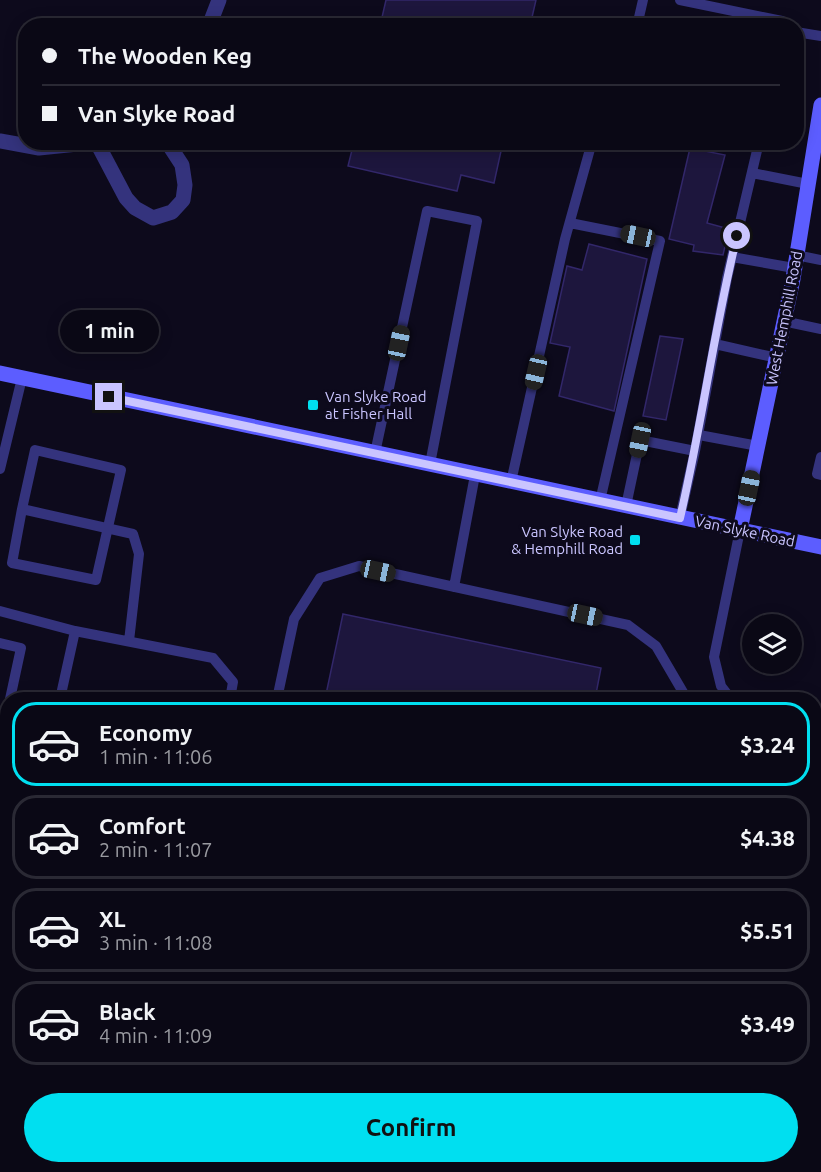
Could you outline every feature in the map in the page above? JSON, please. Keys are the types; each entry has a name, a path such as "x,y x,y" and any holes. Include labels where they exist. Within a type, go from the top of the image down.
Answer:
{"street":[{"path":"212,18 219,0"},
{"name":"West Hemphill Road","path":"740,530 777,358 821,105"},
{"path":"0,141 18,144"},
{"path":"101,150 126,198 135,208 153,218 172,212 183,200 185,185 182,165 172,150"},
{"name":"Van Slyke Road","path":"0,374 821,547"}],"lane":[{"path":"639,18 643,0"},
{"path":"680,0 757,18"},
{"path":"804,33 821,36"},
{"path":"511,482 570,223 590,150"},
{"path":"680,518 699,435 732,257 757,150"},
{"path":"752,173 808,184"},
{"path":"375,453 427,211 477,221 430,464"},
{"path":"570,223 660,241 600,501"},
{"path":"732,257 795,262 821,260"},
{"path":"783,321 821,329"},
{"path":"715,344 777,358"},
{"path":"0,469 22,378"},
{"path":"699,435 758,446"},
{"path":"626,507 640,440 695,451"},
{"path":"35,450 121,470 96,580 12,563 22,509 35,450"},
{"path":"821,457 817,474 821,475"},
{"path":"454,587 475,475"},
{"path":"22,509 133,534 139,554 129,640"},
{"path":"726,692 721,686 714,657 740,530"},
{"path":"278,692 294,619 320,578 359,566 628,625 656,646 683,692"},
{"path":"0,611 75,631 213,658 233,682 231,692"},
{"path":"62,692 75,631"},
{"path":"0,643 21,648 12,692"}],"building":[{"path":"386,0 536,0 532,18 382,18"},
{"path":"352,150 501,150 494,183 461,175 457,191 348,166"},
{"path":"690,150 725,155 707,223 729,229 723,255 693,251 694,245 669,239"},
{"path":"589,244 647,259 614,411 559,396 570,347 550,343 567,266 582,270"},
{"path":"660,336 683,339 666,420 643,416"},
{"path":"343,614 601,668 596,692 326,692"}],"place":[{"name":"Van Slyke Road at Fisher Hall","path":"313,405"},
{"name":"Van Slyke Road & Hemphill Road","path":"635,540"}],"route":[{"path":"109,397 680,518 699,435 727,278 737,236"}]}
